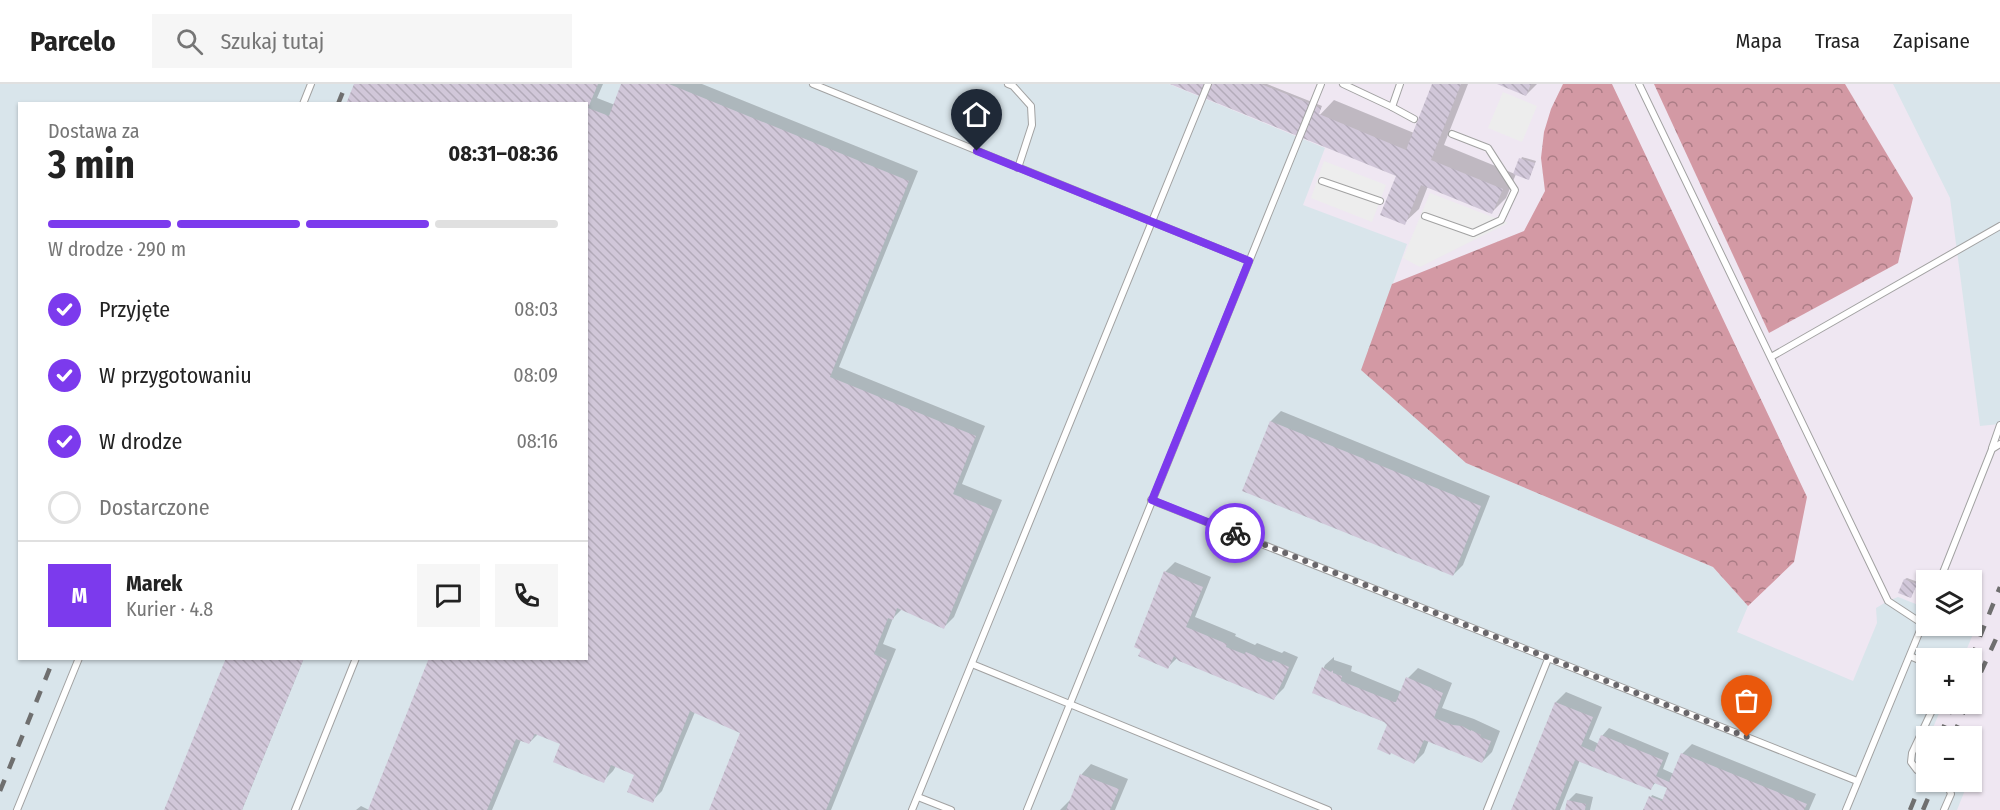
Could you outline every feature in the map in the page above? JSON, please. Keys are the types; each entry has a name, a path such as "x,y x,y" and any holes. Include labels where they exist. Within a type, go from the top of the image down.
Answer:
{"lane":[{"path":"304,102 311,84"},
{"path":"813,84 1249,261"},
{"path":"1008,84 1013,86 1031,106 1032,125 1018,168"},
{"path":"912,810 1208,84"},
{"path":"1027,810 1321,84"},
{"path":"1343,84 1414,119"},
{"path":"1392,107 1400,84"},
{"path":"1640,84 1888,601 1916,619"},
{"path":"1425,216 1473,232 1501,220 1515,190 1488,148 1452,134"},
{"path":"1322,181 1380,201"},
{"path":"1770,357 2000,226"},
{"path":"1944,570 2000,425"},
{"path":"1992,449 2000,444"},
{"path":"1152,500 1857,781"},
{"path":"1846,810 1918,636"},
{"path":"1910,656 1916,659"},
{"path":"1487,810 1548,659"},
{"path":"17,810 78,660"},
{"path":"295,810 355,660"},
{"path":"972,664 1328,810"},
{"path":"1916,744 1911,762 1916,769"},
{"path":"1944,810 1950,792"},
{"path":"918,797 951,810"}],"shaded area":[{"path":"0,84 1169,84 1325,148 1303,205 1407,244 1362,370 1466,463 1713,567 1748,606 1737,632 1853,681 1877,623 1876,608 1898,597 1916,604 1916,636 1972,636 1967,648 1916,648 1916,714 1939,714 1934,726 1916,726 1916,792 1964,792 1957,810 0,810"},
{"path":"1893,84 2000,84 2000,424 1980,426 1950,198"},
{"path":"1503,92 1537,106 1522,142 1488,128"},
{"path":"1324,161 1386,185 1372,222 1311,198"},
{"path":"1430,193 1508,223 1420,267 1403,258"}],"green space":[{"path":"1563,84 1612,84 1807,497 1794,562 1748,606 1713,567 1466,463 1361,370 1392,284 1524,231 1545,191 1541,158 1544,132 1551,109"},
{"path":"1654,84 1845,84 1913,198 1898,263 1769,333"}],"building":[{"path":"354,84 598,84 588,108 588,102 347,102"},
{"path":"621,84 669,84 909,181 830,377 976,436 953,494 993,510 944,629 897,608 893,620 888,618 874,654 887,660 826,810 709,810 740,733 690,711 653,803 627,792 634,775 611,765 604,783 553,762 560,744 535,734 529,744 516,739 487,810 368,810 428,660 588,660 588,108 609,116"},
{"path":"1170,84 1261,84 1321,108 1319,114 1406,150 1432,84 1461,84 1431,160 1503,189 1492,214 1421,185 1405,225 1380,215 1396,176"},
{"path":"1497,84 1531,84 1526,96"},
{"path":"1519,158 1535,163 1529,180 1513,174"},
{"path":"1270,421 1481,506 1453,576 1242,491"},
{"path":"1164,571 1203,587 1186,627 1227,644 1226,647 1244,654 1246,652 1271,663 1273,660 1289,667 1274,700 1179,661 1174,656 1168,669 1138,656 1141,650 1134,647"},
{"path":"1904,579 1916,584 1911,598 1898,593"},
{"path":"225,660 303,660 242,810 164,810"},
{"path":"1322,667 1342,676 1341,681 1394,702 1396,702 1406,677 1443,693 1434,718 1462,726 1491,741 1482,763 1424,740 1414,764 1377,749 1387,725 1384,722 1312,693"},
{"path":"1555,702 1593,717 1581,746 1594,752 1601,735 1663,760 1656,776 1669,782 1681,753 1807,804 1804,810 1643,810 1649,796 1662,801 1667,788 1654,783 1651,790 1575,760 1555,810 1511,810"},
{"path":"1080,774 1119,789 1110,810 1066,810"},
{"path":"1567,800 1586,804 1585,810 1565,810"}],"railway":[{"path":"339,102 346,84"},
{"path":"1975,648 2000,587"},
{"path":"1982,670 2000,630"},
{"path":"0,791 53,660"},
{"path":"1944,726 1949,714"},
{"path":"1957,726 1963,714"},
{"path":"1910,810 1917,792"},
{"path":"1923,810 1931,792"}],"way so far":[{"path":"1235,533 1747,737"}],"route":[{"path":"977,151 1249,261 1152,500 1235,533"}]}
